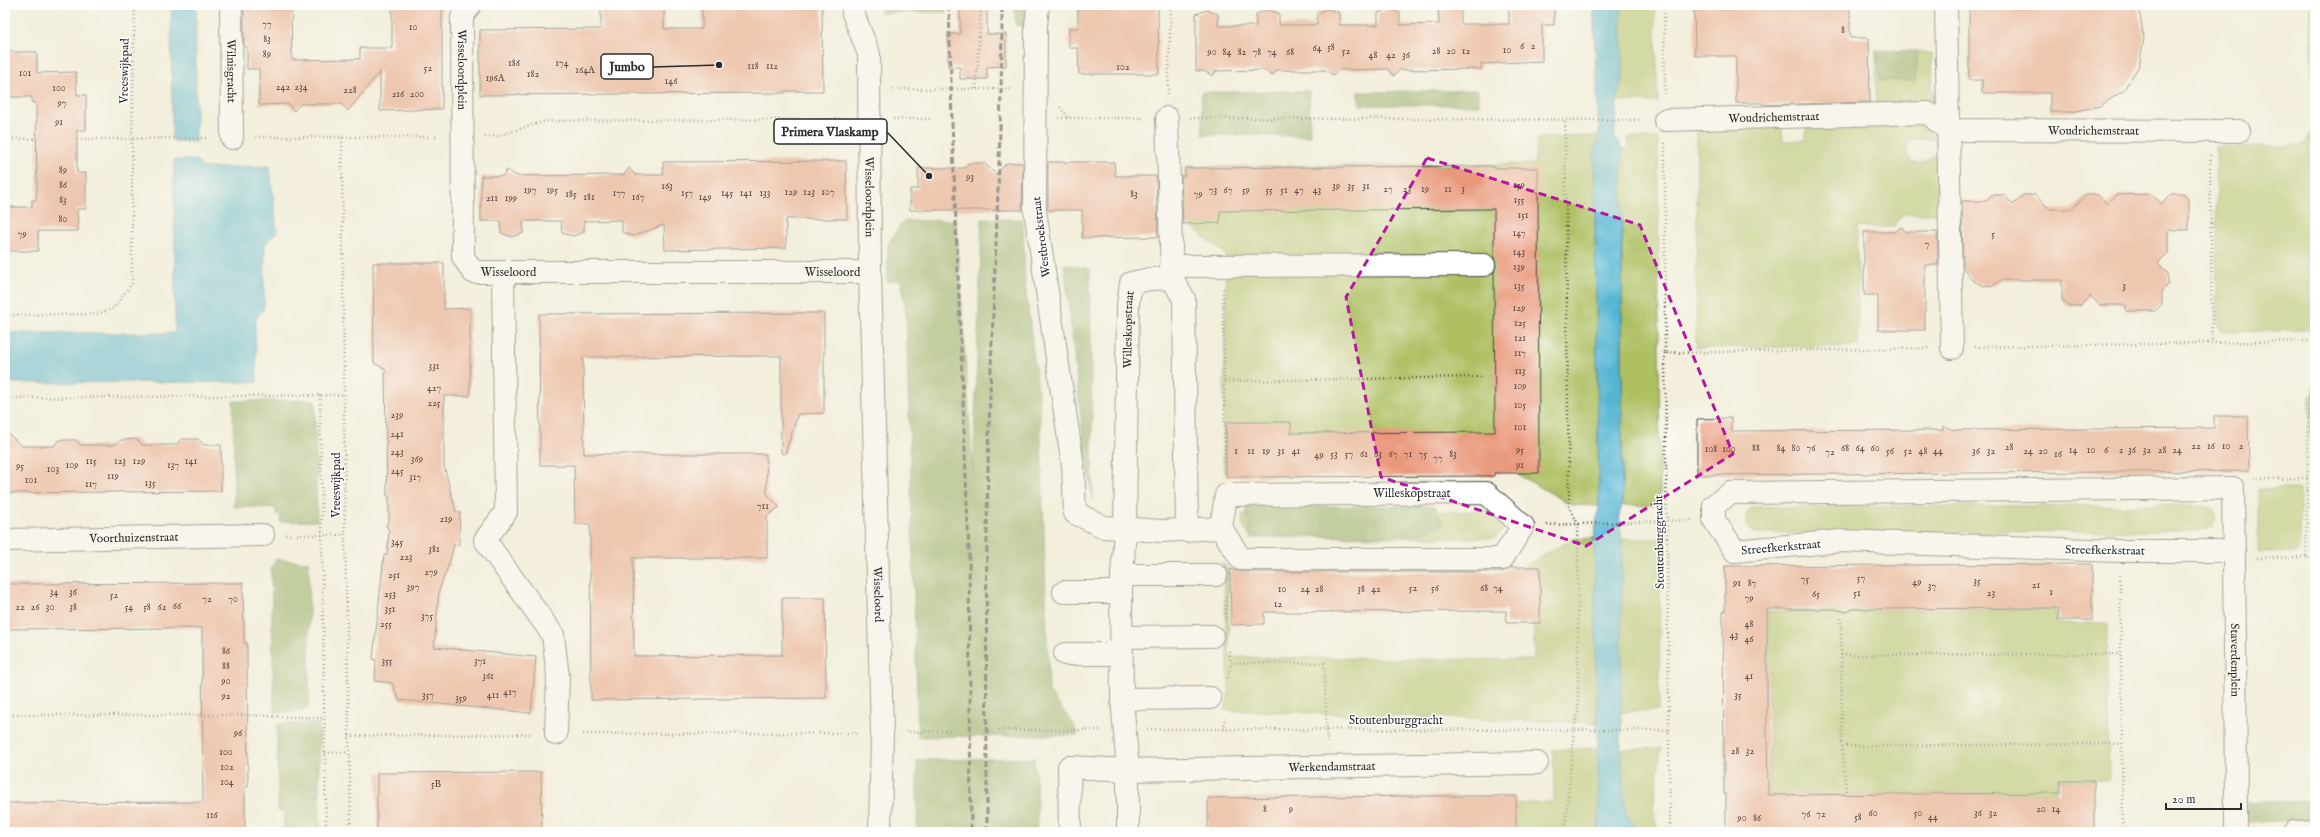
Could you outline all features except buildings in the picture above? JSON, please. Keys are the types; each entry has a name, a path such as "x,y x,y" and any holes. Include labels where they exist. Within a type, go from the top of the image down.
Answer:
{"street":[{"name":"Wilnisgracht","path":"231,5 232,138"},
{"name":"Wisseloordplein","path":"461,137 462,18 470,5"},
{"name":"Wisseloordplein","path":"853,5 853,13 869,54 870,272"},
{"path":"1946,5 1952,348"},
{"name":"Westbroekstraat","path":"1037,16 1035,210 1073,466 1075,513 1104,527 1125,528"},
{"name":"Woudrichemstraat","path":"1665,120 1928,113 1948,130 2239,131"},
{"path":"1167,118 1171,272 1184,299 1187,531"},
{"name":"Wisseloord","path":"461,137 463,257 473,272 870,272 882,732 880,832"},
{"path":"1171,272 1223,266 1484,265"},
{"path":"503,272 506,512 485,540 553,635 558,677 556,734"},
{"name":"Willeskopstraat","path":"1123,730 1122,584 1125,528 1128,304 1131,283 1171,272"},
{"name":"Streefkerkstraat","path":"2233,488 1731,493 1714,505 1714,520 1735,551 1841,541 2120,551 2234,551"},
{"name":"Staverdenplein","path":"2233,488 2236,832"},
{"name":"Willeskopstraat","path":"1226,495 1486,493 1523,526"},
{"path":"1226,495 1221,528 1241,559 1502,559 1523,526"},
{"path":"1125,528 1187,531 1221,528"},
{"name":"Voorthuizenstraat","path":"5,540 263,535"},
{"path":"1064,592 1122,584 1216,575"},
{"path":"1065,654 1122,645 1212,636"},
{"path":"1122,699 1217,706"},
{"path":"1123,730 1128,770 1128,832"},
{"name":"Werkendamstraat","path":"1070,832 1070,767 1128,770 1537,763"},
{"path":"2294,832 2315,831"}],"path":[{"name":"Vreeswijkpad","path":"5,315 98,314 114,308 125,295 132,283 132,138 135,5"},
{"path":"976,89 981,5"},
{"path":"1167,118 1171,5"},
{"name":"Stoutenburggracht","path":"1664,5 1665,353 1668,521 1670,828 1673,832"},
{"path":"870,90 1015,89"},
{"path":"1055,100 1068,118"},
{"path":"1053,118 1565,121 1665,120"},
{"path":"265,137 342,138 497,136 546,121 932,119"},
{"path":"1565,121 1569,506 1578,524 1578,712 1574,729 1565,832"},
{"path":"2210,130 2212,343"},
{"path":"77,139 201,138"},
{"name":"Vreeswijkpad","path":"342,138 343,395 351,832"},
{"path":"5,139 37,139"},
{"path":"1223,266 1226,495"},
{"path":"1665,353 2315,341 2315,351"},
{"path":"2306,557 2309,390 2315,376"},
{"path":"1224,381 1482,377"},
{"path":"320,395 326,832"},
{"path":"5,398 343,395"},
{"path":"2233,488 2252,479 2307,478"},
{"path":"2307,490 2315,489"},
{"path":"1523,526 1668,521"},
{"path":"263,535 345,535"},
{"path":"2120,551 2123,832"},
{"path":"2234,551 2249,558 2306,557 2315,560"},
{"path":"1841,618 1842,746 1846,792"},
{"path":"1841,655 2121,654"},
{"path":"1227,684 1231,663 1324,663 1327,766"},
{"path":"1217,706 1224,729"},
{"path":"5,715 241,715 324,718"},
{"name":"Stoutenburggracht","path":"999,730 1669,730"},
{"path":"349,736 955,731"},
{"path":"1842,746 2122,744"},
{"path":"325,753 349,752"}],"highlighted area":[{"path":"1427,158 1640,225 1733,454 1586,546 1381,477 1346,297"}],"green space":[{"path":"879,5 946,5 946,12 880,13"},
{"path":"1015,5 1027,5 1025,26 1015,25"},
{"path":"1621,5 1655,5 1658,102 1617,101 1617,96 1623,81"},
{"path":"2311,5 2315,5 2315,330 2221,332 2217,323 2216,147 2299,146 2307,141 2313,129"},
{"path":"1876,50 1881,80 1915,81 1918,51 1932,54 1933,107 1876,107"},
{"path":"1876,50 1918,51 1915,81 1881,80"},
{"path":"1478,90 1479,105 1360,105 1357,92"},
{"path":"1309,91 1310,136 1203,135 1201,92"},
{"path":"1922,124 1937,138 1912,139 1907,143 1908,155 1913,163 1923,162 1937,153 1937,214 1903,214 1893,227 1857,227 1858,346 1696,348 1697,126 1782,126 1782,141 1806,140 1806,126"},
{"path":"1599,136 1594,153 1599,506 1572,505 1513,472 1225,473 1223,461 1226,255 1186,222 1186,167 1534,164 1538,138"},
{"path":"1629,137 1658,139 1660,506 1622,505 1622,149 1628,148"},
{"path":"982,219 1023,219 1025,283 1040,407 1049,690 1056,702 1069,717 1078,735 918,737 906,313 901,280 887,282 888,244 903,221 956,220 973,474"},
{"path":"1064,264 1090,269 1093,499 1085,455"},
{"path":"2315,392 2315,557 2311,556 2310,396"},
{"path":"315,400 317,521 280,522 280,514 276,514 276,508 234,507 233,401"},
{"path":"2258,489 2300,489 2299,552 2258,553"},
{"path":"2206,505 2214,509 2216,518 2212,528 2195,531 1754,533 1746,525 1746,515 1751,507"},
{"path":"1246,506 1435,506 1443,524 1422,534 1251,538"},
{"path":"1496,511 1503,521 1503,531 1494,538 1250,536 1245,529 1242,520 1243,514"},
{"path":"1594,538 1597,723 1225,710 1229,691 1223,563 1228,571 1229,657 1534,660 1533,569 1519,569 1572,539"},
{"path":"1622,539 1660,539 1659,710 1620,712"},
{"path":"276,559 309,562 309,705 303,712 274,712 271,569"},
{"path":"2055,609 2056,624 2107,624 2109,780 2057,781 2057,793 1769,795 1768,611"},
{"path":"319,723 320,832 284,832 284,811 278,811 277,724"},
{"path":"1598,748 1599,830 1597,832 1512,832 1512,804 1554,802 1553,750"},
{"path":"1661,748 1653,811 1659,832 1638,832 1625,811 1621,749"},
{"path":"1034,758 1037,791 1037,832 917,832 917,760"},
{"path":"2315,801 2315,820 2246,822 2247,802"}],"water":[{"path":"171,5 196,5 196,142 172,141"},
{"path":"1593,5 1621,5 1623,81 1617,96 1617,114 1614,136 1622,149 1622,505 1619,515 1622,539 1621,749 1625,811 1638,832 1597,832 1599,830 1594,538 1599,506 1594,153 1599,136"},
{"path":"174,160 196,160 203,168 270,166 277,232 265,244 264,308 255,320 257,382 5,383 5,333 175,333"}],"railway":[{"path":"949,5 952,122 969,553 971,832"},
{"path":"987,832 988,479 999,164 1002,5"}],"place":[{"name":"Jumbo","path":"719,65"},
{"name":"Primera Vlaskamp","path":"929,176"}]}
